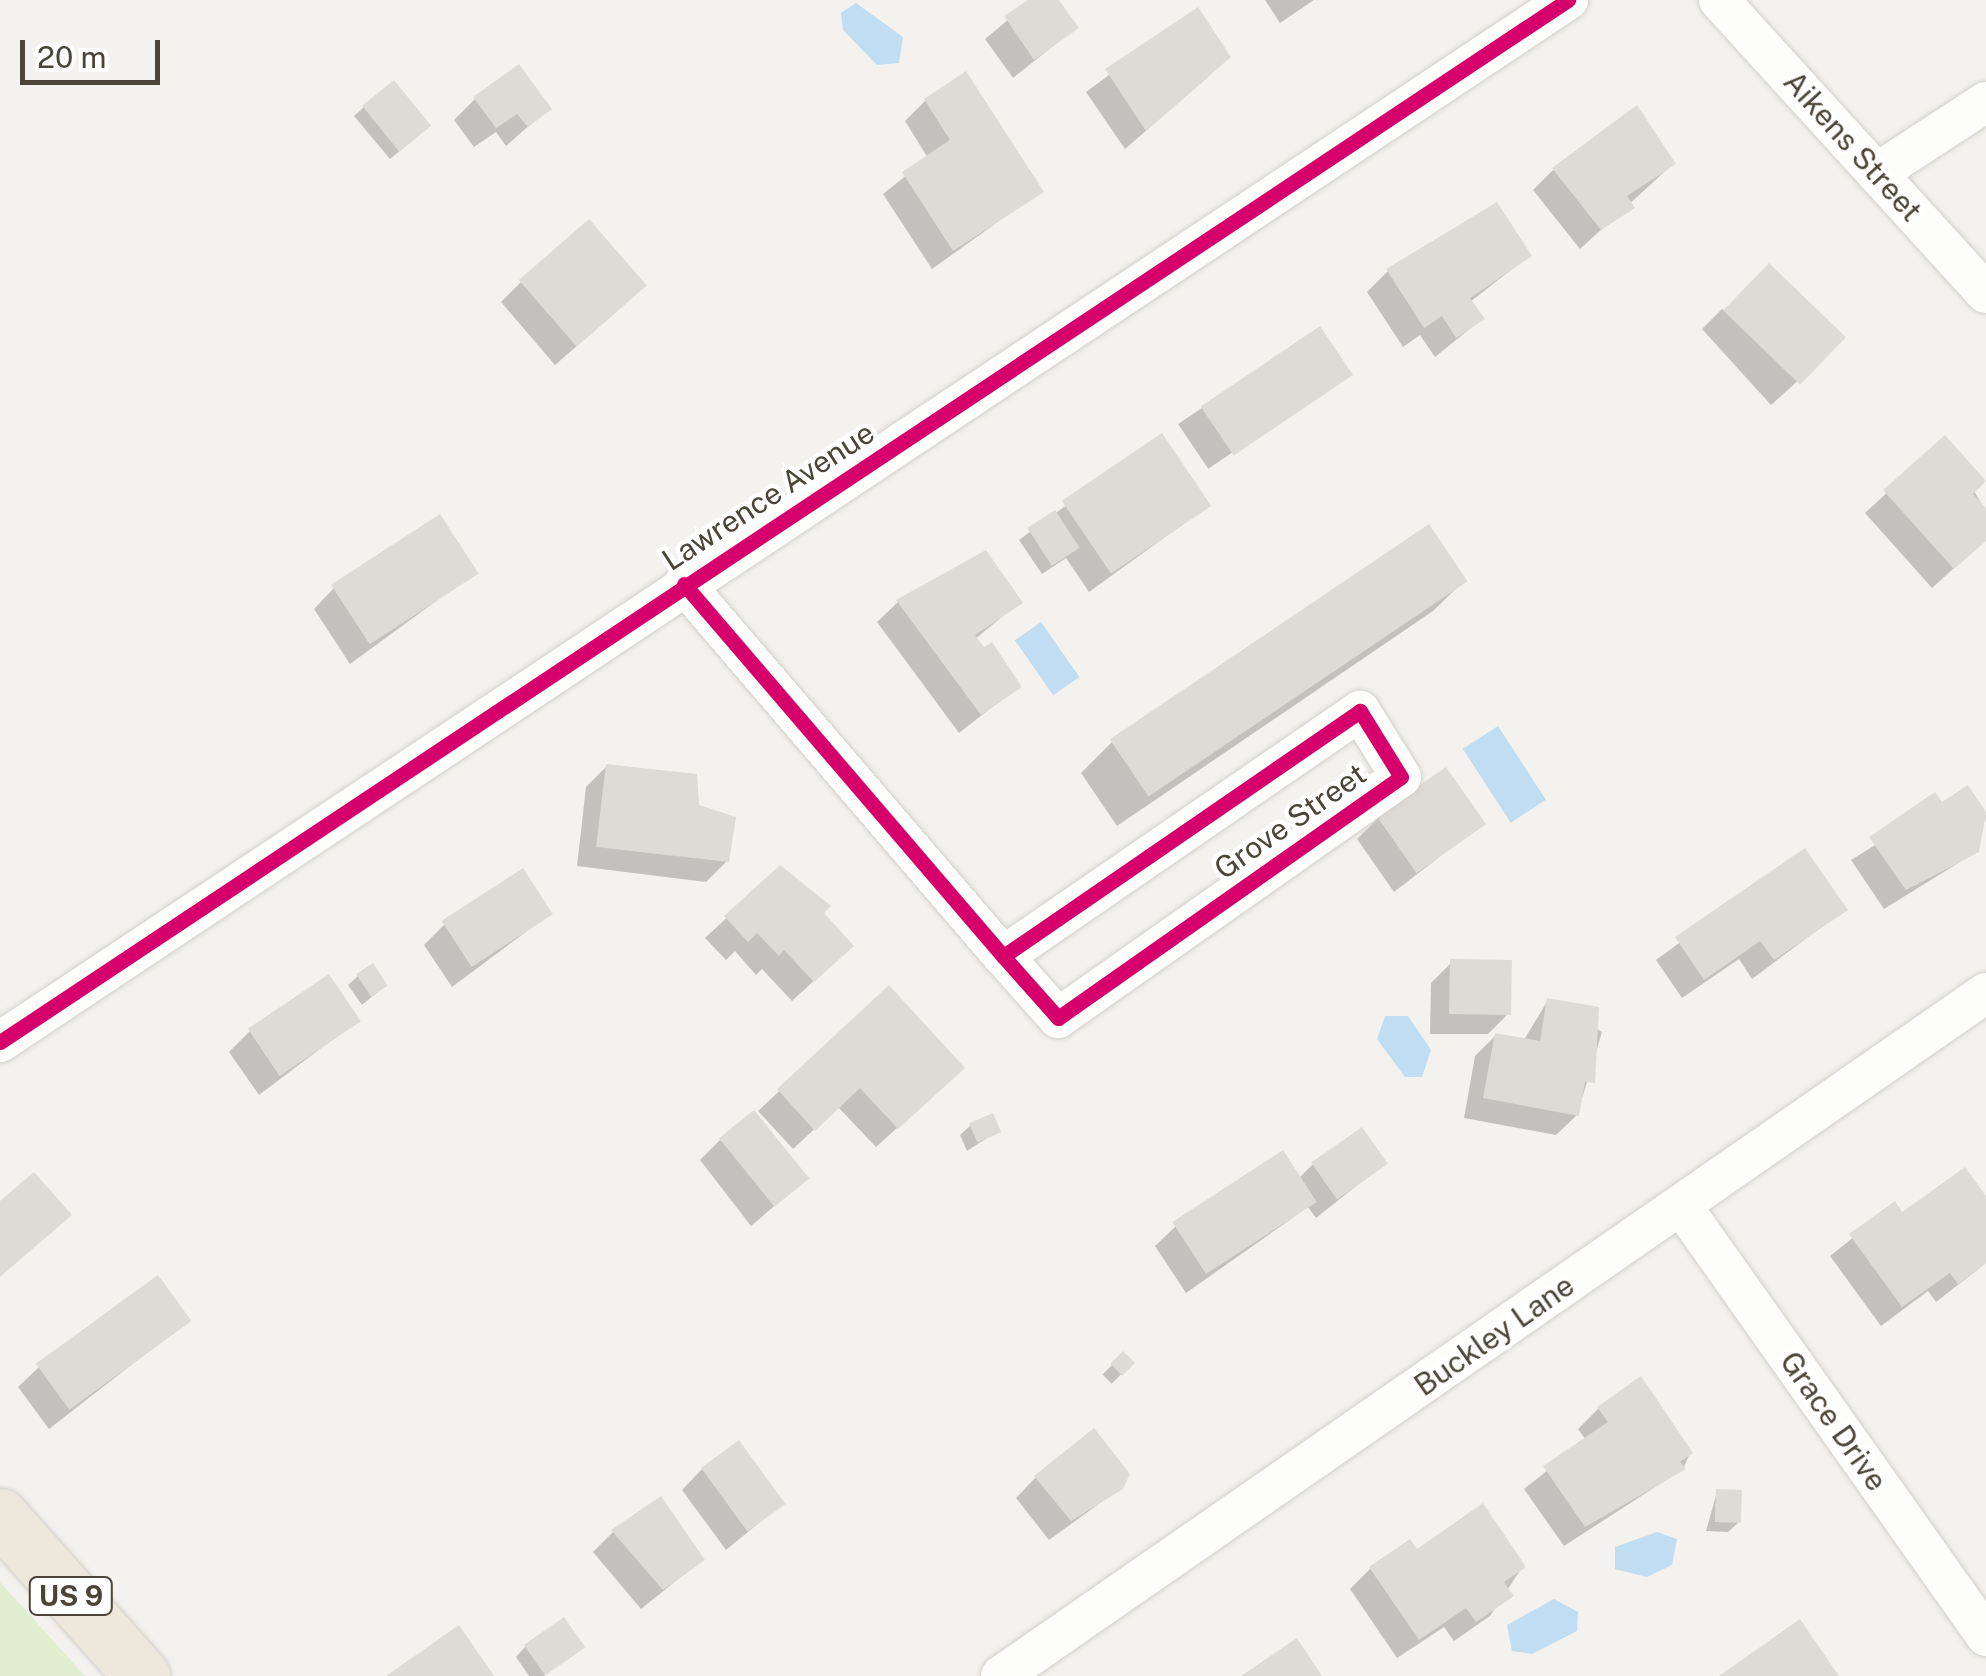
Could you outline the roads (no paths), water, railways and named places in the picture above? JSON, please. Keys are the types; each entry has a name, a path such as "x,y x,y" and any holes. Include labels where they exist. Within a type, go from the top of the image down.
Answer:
{"highway":[{"name":"US 9","path":"0,1516 142,1676"}],"street":[{"name":"Lawrence Avenue","path":"0,1042 1568,0"},
{"name":"Aikens Street","path":"1719,0 1986,293"},
{"path":"1878,173 1986,102"},
{"name":"Grove Street","path":"684,584 1003,956 1058,1018 1400,777 1360,711 1003,956"},
{"name":"Buckley Lane","path":"1002,1676 1986,992"},
{"name":"Grace Drive","path":"1681,1204 1986,1636"}],"water":[{"path":"856,3 903,37 899,63 877,65 843,30 841,13"},
{"path":"1041,622 1079,677 1053,695 1015,640"},
{"path":"1498,726 1546,800 1511,823 1463,749"},
{"path":"1385,1016 1408,1016 1431,1050 1422,1077 1405,1077 1377,1039"},
{"path":"1657,1532 1677,1539 1672,1565 1647,1577 1615,1569 1615,1547"},
{"path":"1554,1599 1578,1612 1577,1631 1532,1654 1512,1651 1507,1625"}]}
